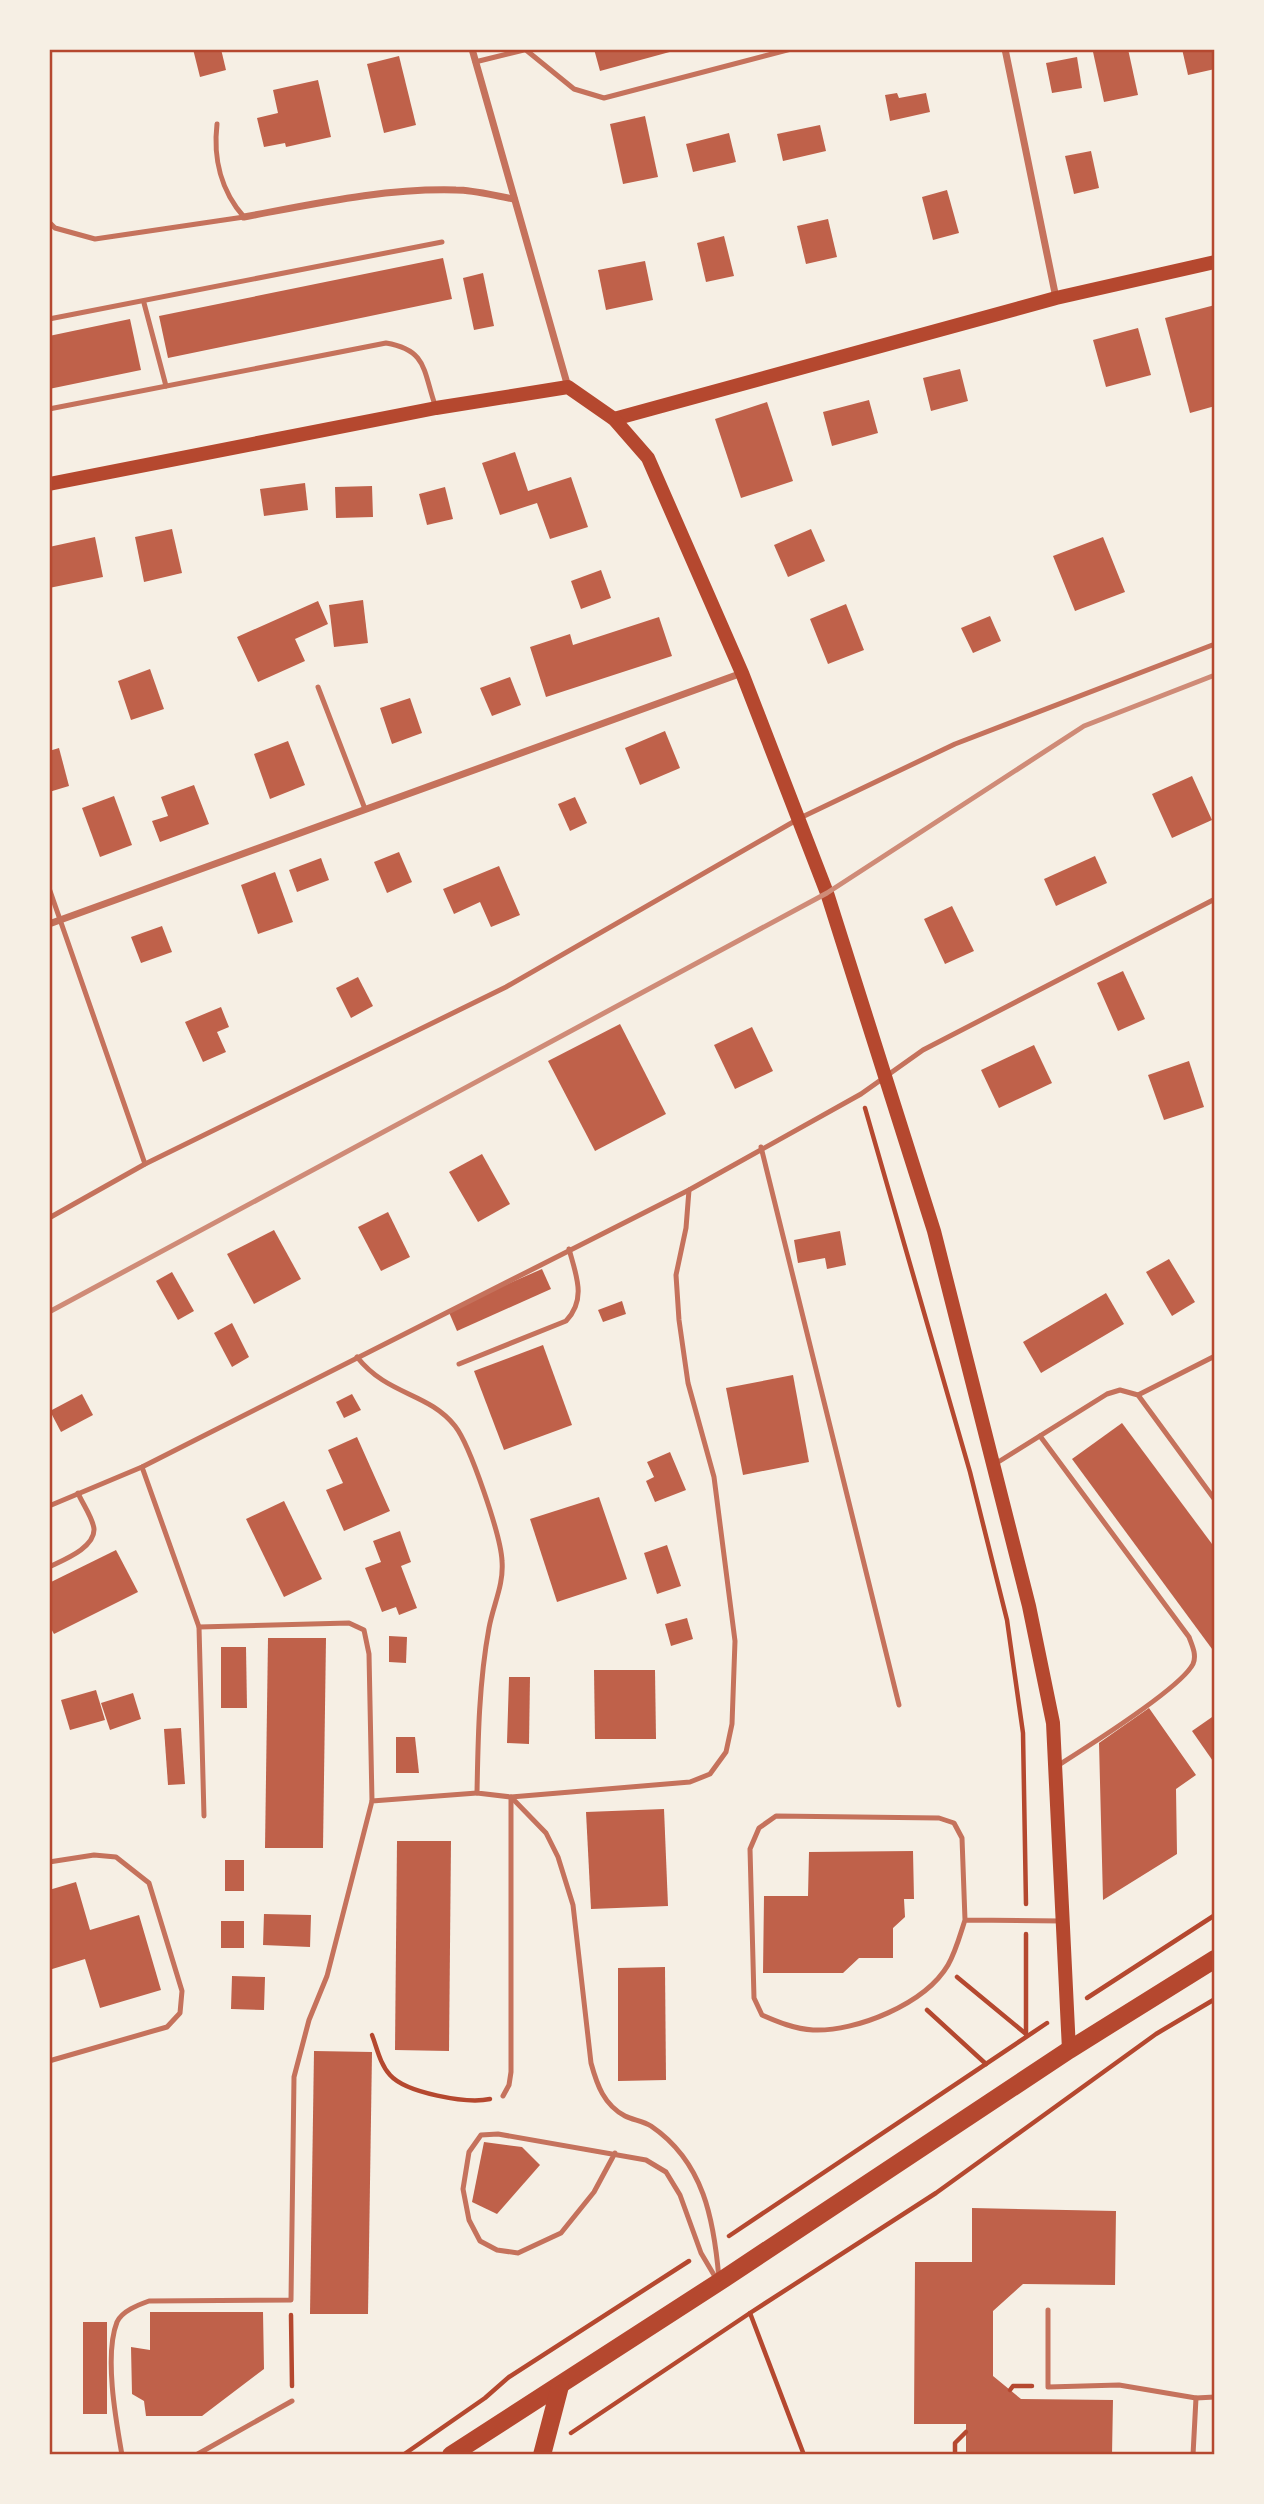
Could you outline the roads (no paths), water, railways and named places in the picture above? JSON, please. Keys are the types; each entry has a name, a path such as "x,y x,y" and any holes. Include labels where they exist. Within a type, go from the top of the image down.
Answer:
{"main road":[{"path":"614,419 1056,298 1215,262"},
{"path":"49,484 436,408 568,387 614,419 648,458 742,673 800,818 934,1231 1029,1606 1053,1723 1069,2050"},
{"path":"451,2455 719,2282 1069,2050 1215,1959"},
{"path":"541,2455 560,2386"}],"street":[{"path":"472,49 568,387"},
{"path":"1005,49 1056,298"},
{"path":"244,217 361,195 405,192 458,190 514,199"},
{"path":"49,924 742,673"}],"lane":[{"path":"475,62 527,50 574,89 604,98 791,49"},
{"path":"218,124 215,144 219,170 232,204 244,217"},
{"path":"49,222 55,228 95,239 244,217"},
{"path":"49,319 144,303 442,242"},
{"path":"144,303 166,386"},
{"path":"49,409 386,343 407,347 420,359 436,408"},
{"path":"49,1218 145,1164 506,987 800,818 955,744 1215,644"},
{"path":"318,687 365,809"},
{"path":"49,888 145,1164"},
{"path":"49,1506 142,1466 689,1190 761,1147 861,1094 923,1050 1215,899"},
{"path":"761,1147 898,1705"},
{"path":"372,1801 477,1793 511,1797 690,1783 710,1774 726,1752 732,1724 735,1640 714,1477 688,1383 677,1286 689,1190"},
{"path":"459,1364 566,1321 576,1310 580,1297 569,1249"},
{"path":"1138,1395 1215,1356"},
{"path":"357,1357 386,1385 438,1408 457,1428 497,1538 502,1559 502,1579 489,1626 482,1675 477,1793"},
{"path":"993,1465 1107,1394 1121,1390 1138,1395 1215,1500"},
{"path":"1040,1436 1189,1637 1194,1652 1193,1664 1163,1694 1056,1766"},
{"path":"142,1466 199,1627 204,1815"},
{"path":"49,1567 82,1549 92,1538 94,1528 78,1493"},
{"path":"122,2455 116,2423 113,2349 118,2320 131,2308 149,2301 291,2300 294,2077 306,2031 327,1976 372,1801 369,1654 364,1630 349,1623 199,1627"},
{"path":"503,2096 509,2085 511,2072 511,1797"},
{"path":"511,1797 546,1833 558,1857 573,1905 591,2063 598,2089 609,2104 624,2115 650,2125 688,2163 701,2184 710,2210 719,2282"},
{"path":"776,1816 939,1818 954,1823 962,1838 965,1920 946,1967 913,1998 859,2026 813,2030 787,2025 762,2015 754,1998 751,1974 750,1849 760,1828 776,1816"},
{"path":"49,1862 94,1855 116,1857 149,1883 182,1992 180,2013 167,2027 49,2061"},
{"path":"965,1920 1064,1921"},
{"path":"615,2153 594,2192 561,2233 517,2253 497,2250 480,2241 469,2220 463,2189 469,2152 481,2135 498,2134 615,2153 646,2160 666,2172 680,2195 701,2253 719,2282"},
{"path":"1048,2310 1048,2387 1119,2385 1195,2398 1215,2398"},
{"path":"1193,2455 1195,2398"},
{"path":"196,2455 292,2401"}],"railway":[{"path":"49,1312 827,893 1084,726 1215,675"}]}
